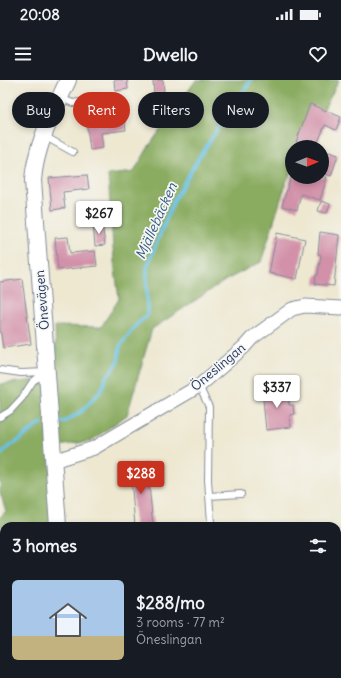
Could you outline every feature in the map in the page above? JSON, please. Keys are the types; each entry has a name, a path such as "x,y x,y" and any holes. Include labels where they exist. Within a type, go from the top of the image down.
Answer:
{"street":[{"name":"Önevägen","path":"62,92 68,80"},
{"name":"Önevägen","path":"46,128 34,163 33,180 58,522"},
{"name":"Öneslingan","path":"53,461 94,448 199,386 239,352 252,338 292,309 305,306 341,308"}],"lane":[{"path":"42,136 73,152"},
{"path":"0,370 21,373 47,372"},
{"path":"0,417 10,411 22,398 33,381 47,372"},
{"path":"199,386 209,407 209,496 211,522"},
{"path":"209,496 241,494"}],"green space":[{"path":"196,80 339,80 308,140 285,140 286,184 261,262 226,280 152,329 127,415 91,441 59,446 55,326 101,327 119,299 114,262 108,175 134,172 149,146 162,128 204,128 204,92 187,92"},
{"path":"45,379 54,522 0,522 0,517 6,511 0,492 0,384"}],"building":[{"path":"114,80 127,80 128,89 115,91"},
{"path":"153,80 163,80 164,92 154,92"},
{"path":"310,104 341,117 336,130 325,125 319,140 297,140"},
{"path":"87,128 126,128 126,130 101,133 103,148 90,150"},
{"path":"329,152 338,155 331,176 329,175"},
{"path":"87,175 89,189 63,192 65,208 52,210 49,178"},
{"path":"289,184 325,184 320,200 301,194 297,210 282,206"},
{"path":"321,201 330,204 327,213 318,211"},
{"path":"102,223 105,245 95,246 93,224"},
{"path":"320,232 339,235 334,286 315,284 321,255 318,254"},
{"path":"277,233 305,239 297,279 269,273"},
{"path":"68,237 70,253 95,251 97,266 58,270 55,238"},
{"path":"22,279 31,344 3,348 0,328 0,282"},
{"path":"275,387 276,393 288,392 289,405 293,405 294,414 290,415 291,427 266,430 262,389"},
{"path":"147,463 153,522 135,522 130,465"}],"waterway":[{"name":"Mjällebäcken","path":"57,422 64,422 82,411 98,394 103,387 106,377 118,362 120,346 137,324 147,316 147,267 174,200 201,154 251,80"},
{"name":"Mjällebäcken","path":"0,456 8,448 42,423"}]}
